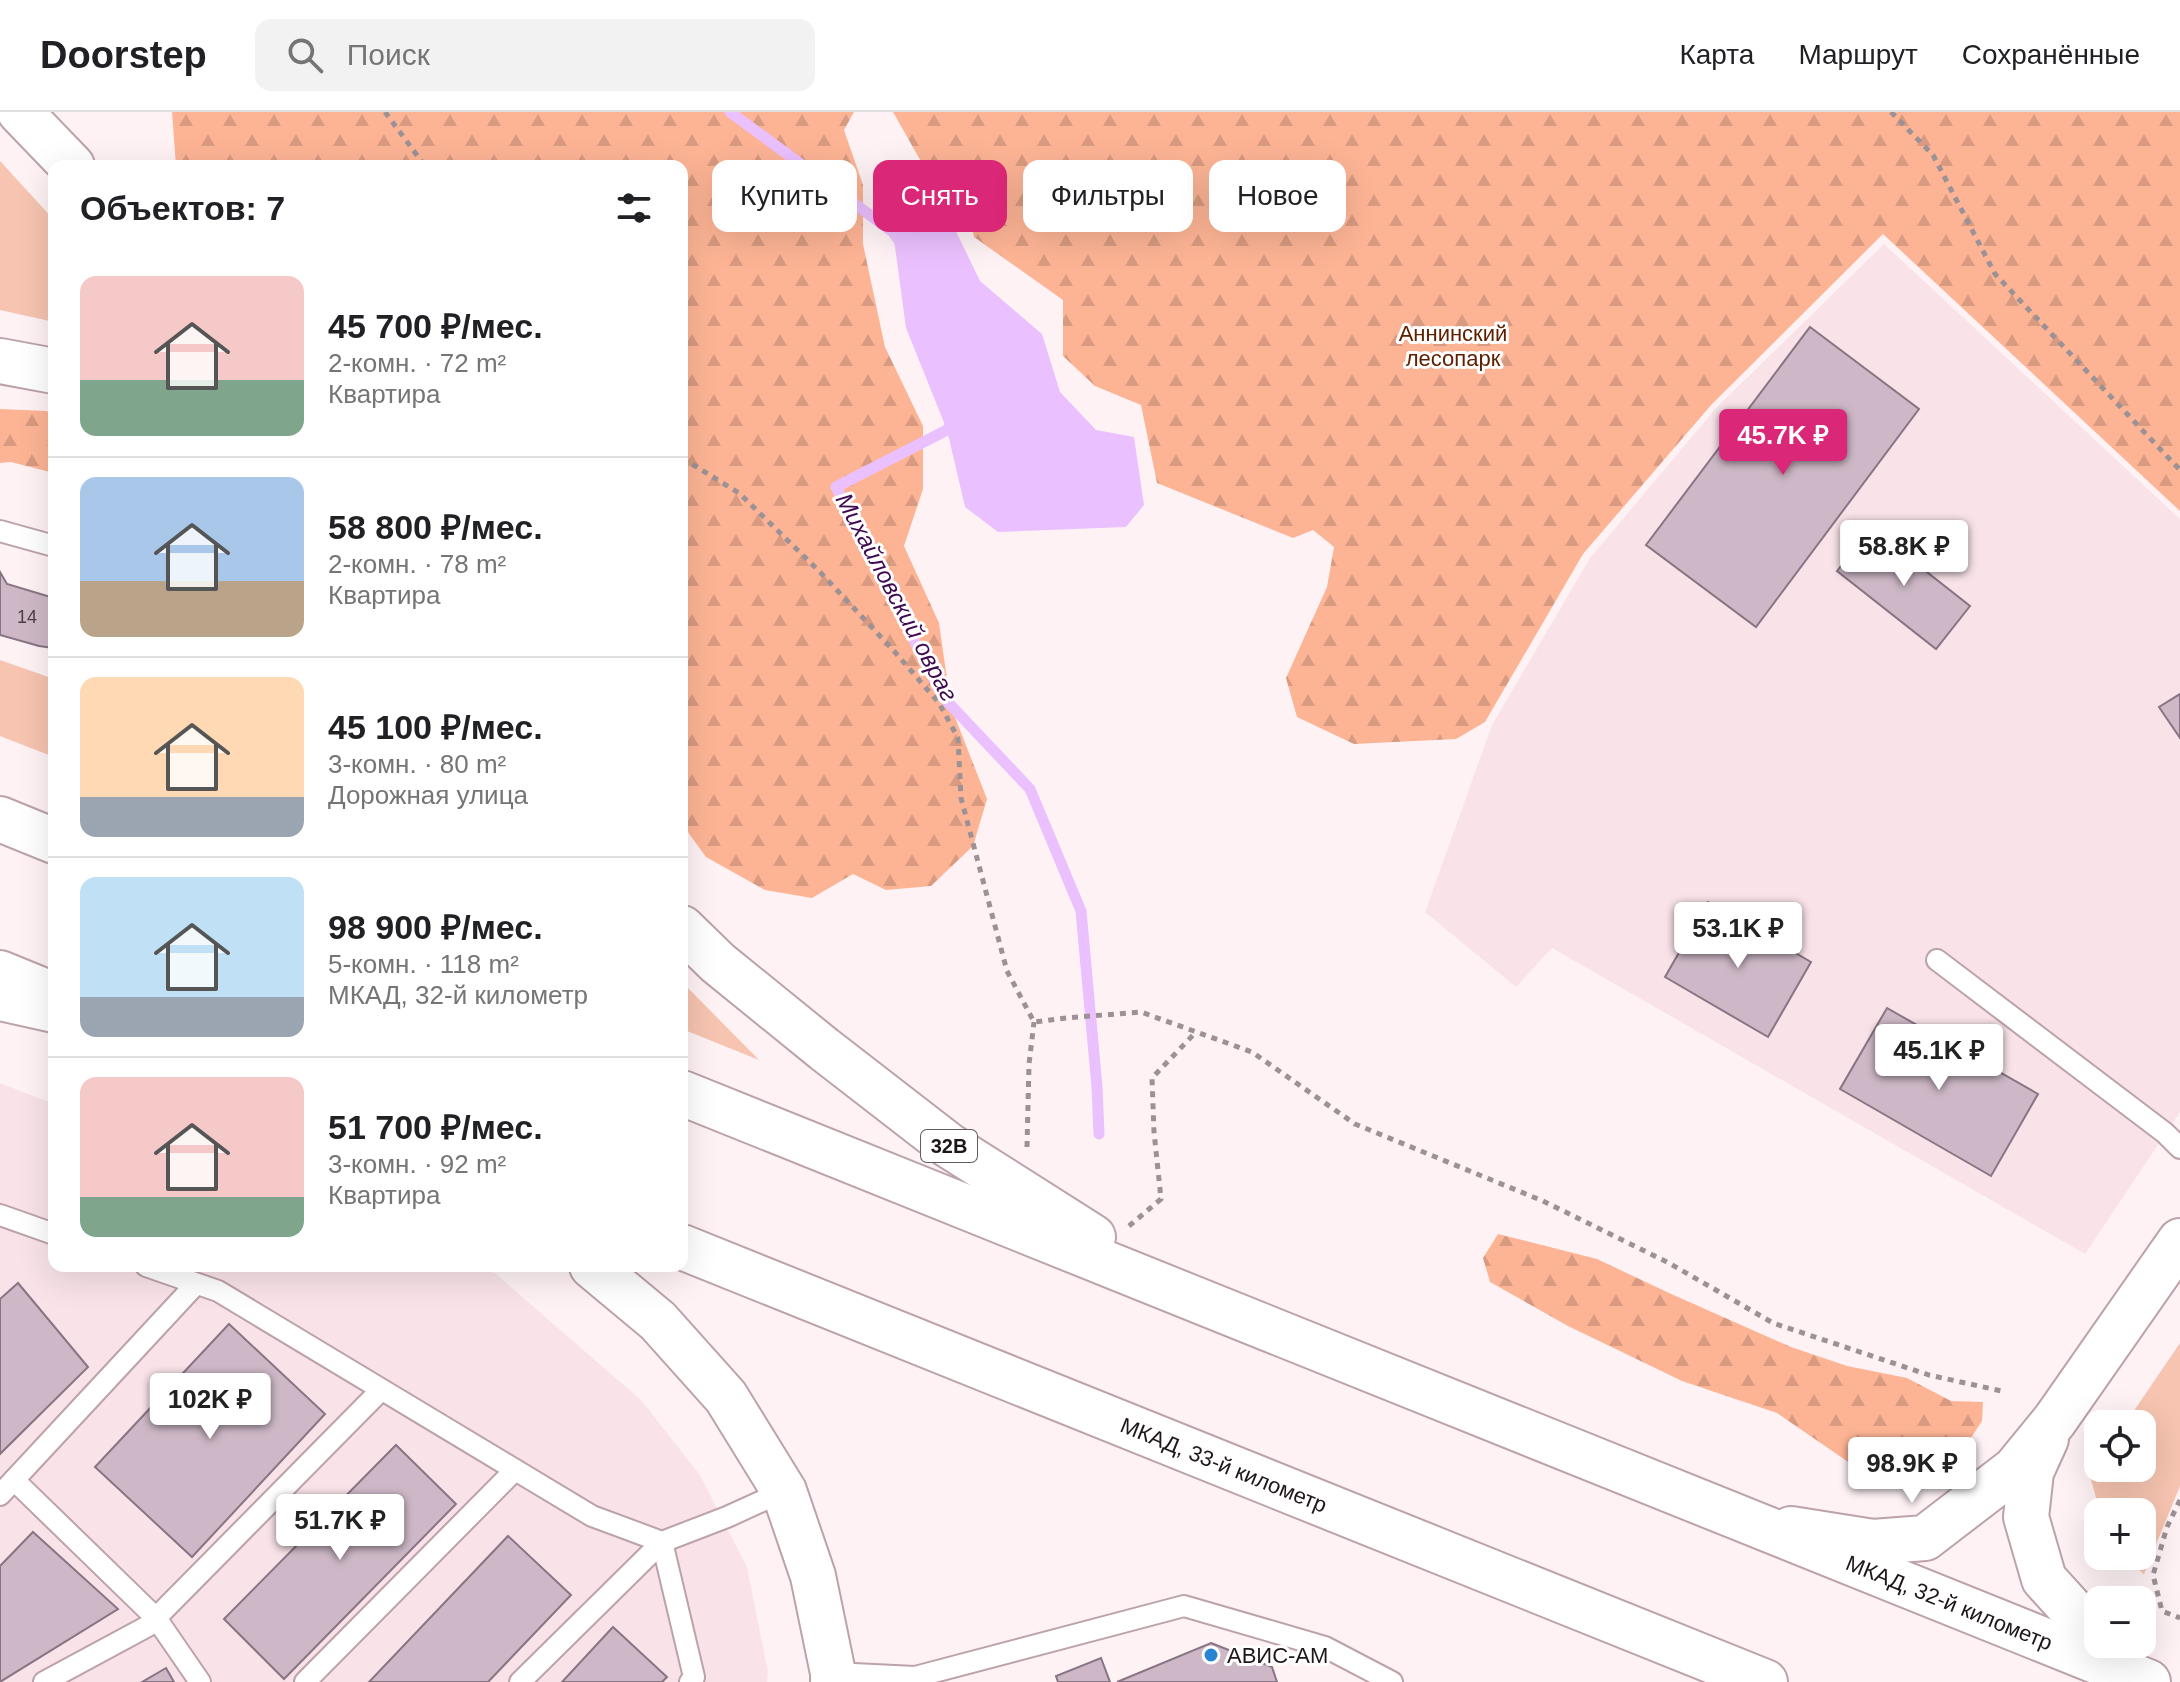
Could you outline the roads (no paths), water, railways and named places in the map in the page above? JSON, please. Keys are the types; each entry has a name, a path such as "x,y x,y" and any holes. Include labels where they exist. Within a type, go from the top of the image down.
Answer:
{"main road":[{"path":"20,112 66,160"},
{"path":"0,361 48,370"},
{"path":"0,819 48,839"},
{"name":"32B","path":"688,934 718,963 948,1145 1109,1247 1246,1320"},
{"path":"0,973 48,993"},
{"path":"688,1095 1749,1522 1873,1542 1925,1538 2015,1469 2055,1420 2180,1241"},
{"name":"МКАД, 33-й километр","path":"688,1249 1765,1682"},
{"path":"599,1272 658,1321 726,1397 784,1491 813,1576 833,1678"},
{"path":"2055,1420 2031,1472 2026,1517 2044,1579 2084,1623"},
{"name":"МКАД, 32-й километр","path":"1749,1522 2148,1682"},
{"path":"2136,1658 2172,1682"}],"street":[{"path":"0,1000 48,1011"}],"lane":[{"path":"0,531 48,544"},
{"path":"1937,960 2165,1133 2180,1148"},
{"path":"0,1215 48,1232"},
{"path":"163,1272 218,1291 592,1516 662,1542"},
{"path":"196,1284 7,1487 156,1618 200,1682"},
{"path":"44,1682 148,1626 381,1390"},
{"path":"305,1682 515,1470"},
{"path":"520,1682 662,1542 784,1491"},
{"path":"662,1542 694,1677 690,1682"},
{"path":"833,1678 916,1680 1184,1606 1325,1647 1392,1682"}],"waterway":[{"name":"Михайловский овраг","path":"730,112 893,232 900,242"},
{"name":"Михайловский овраг","path":"955,417 947,430 836,487 943,697 1030,789 1081,911 1099,1134"}],"place":[{"name":"АВИС-АМ","path":"1211,1655"}],"park label":[{"name":"Аннинский лесопарк","path":"1453,346"}]}
